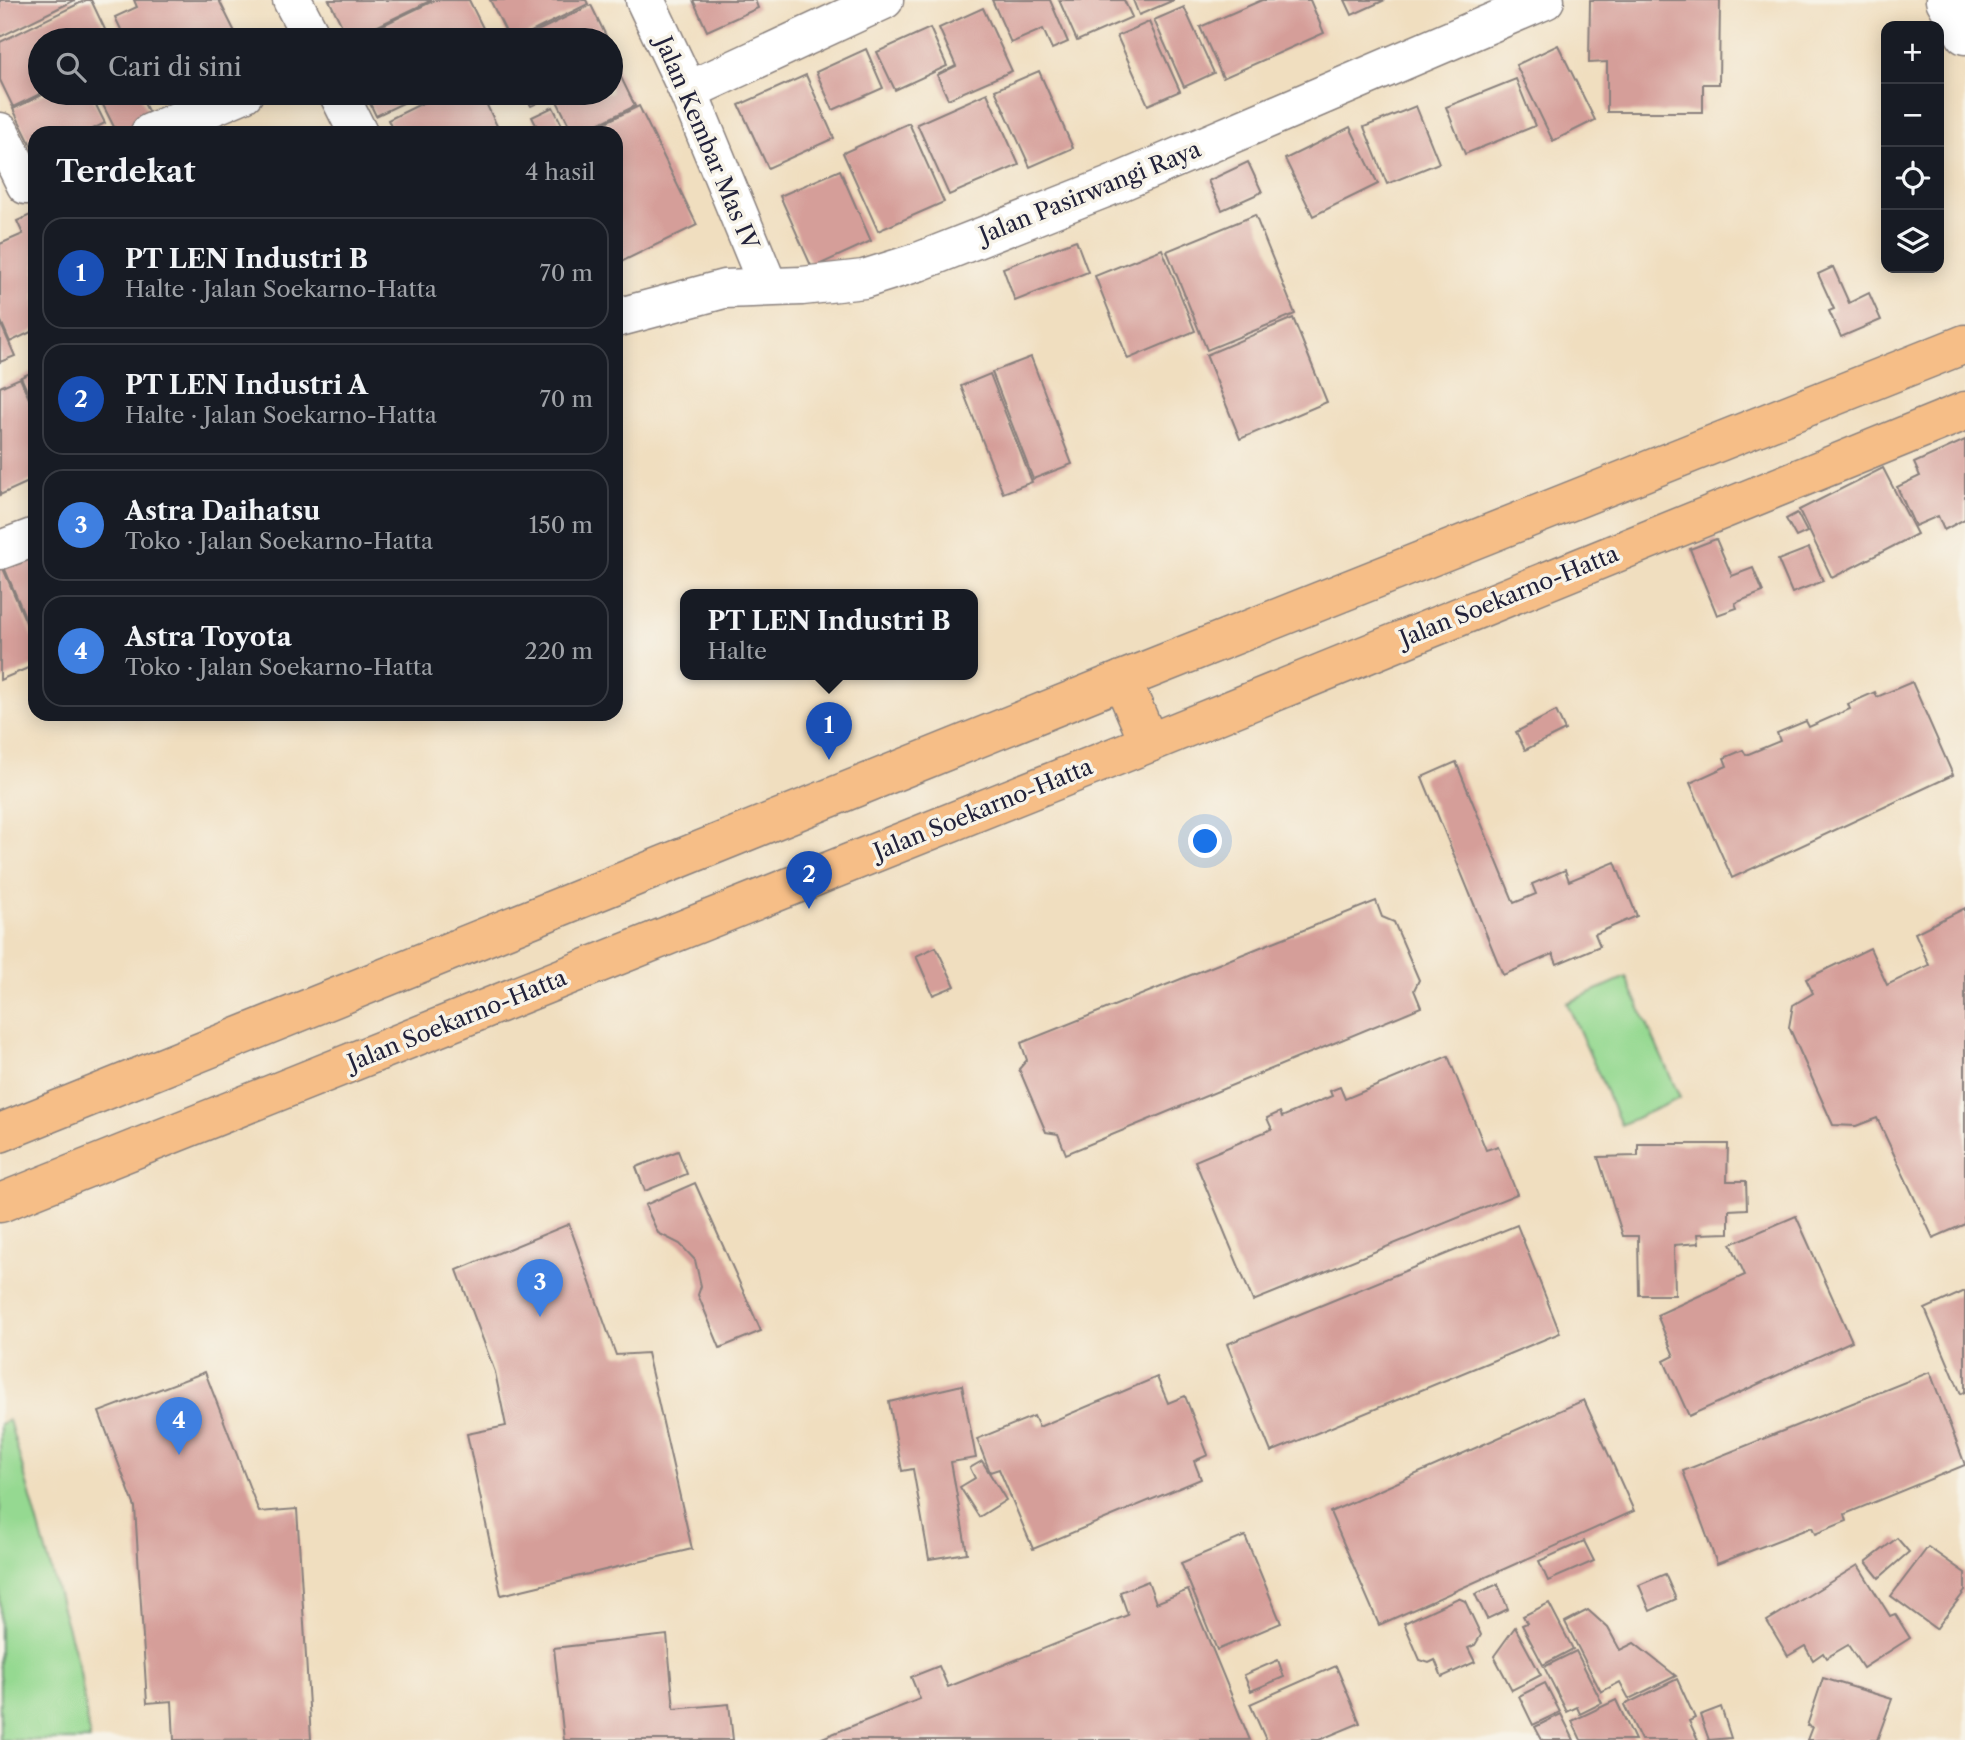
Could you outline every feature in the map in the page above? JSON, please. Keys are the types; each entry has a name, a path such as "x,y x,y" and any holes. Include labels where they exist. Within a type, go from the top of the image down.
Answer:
{"highway":[{"path":"0,1133 1122,680 1965,344"},
{"name":"Jalan Soekarno-Hatta","path":"0,1203 1149,743 1965,411"},
{"path":"1122,680 1149,743"}],"street":[{"path":"292,0 307,28"},
{"name":"Jalan Kembar Mas IV","path":"645,0 688,91 768,286"},
{"path":"688,91 884,0"},
{"name":"Jalan Pasirwangi Raya","path":"623,316 724,289 802,286 864,279 918,262 1108,187 1544,0"},
{"path":"1945,0 1965,35"},
{"path":"166,126 216,105"},
{"path":"344,105 354,126"},
{"path":"0,132 20,188"},
{"path":"0,550 28,540"}],"green space":[{"path":"1626,977 1680,1098 1621,1125 1567,1003"},
{"path":"9,1420 80,1672 90,1740 0,1740 0,1424"}],"building":[{"path":"0,0 75,0 0,37"},
{"path":"91,0 104,28 29,28"},
{"path":"134,0 219,0 233,28 120,28 115,17 137,7"},
{"path":"329,0 432,0 374,28 343,28"},
{"path":"435,0 469,0 483,28 377,28"},
{"path":"490,0 586,0 588,4 539,28 504,28"},
{"path":"693,0 755,0 758,8 707,31"},
{"path":"992,0 1050,0 1068,42 1052,49 1043,29 1011,43"},
{"path":"1059,0 1124,0 1132,17 1077,41"},
{"path":"1133,0 1174,0 1139,15"},
{"path":"1262,0 1310,0 1324,33 1223,78 1200,27"},
{"path":"1345,0 1385,0 1352,15"},
{"path":"1590,0 1720,0 1719,84 1703,84 1703,112 1607,112 1607,62 1589,63"},
{"path":"591,5 602,28 544,28"},
{"path":"1184,7 1214,73 1184,87 1154,20"},
{"path":"983,8 1012,71 948,99 937,75 956,66 939,28"},
{"path":"1149,22 1180,91 1148,105 1117,36"},
{"path":"28,28 28,100 13,107 0,80 0,42"},
{"path":"930,28 947,66 895,90 877,52"},
{"path":"1558,45 1595,120 1553,141 1516,65"},
{"path":"866,49 883,88 833,110 816,72"},
{"path":"1039,71 1073,148 1030,167 995,90"},
{"path":"806,75 834,138 768,168 739,105"},
{"path":"1516,79 1535,126 1465,154 1446,107"},
{"path":"623,81 635,106 594,126 570,126 559,105 623,105"},
{"path":"987,93 1019,165 949,195 917,124"},
{"path":"28,102 28,105 96,105 105,123 99,126 28,126 28,139 13,109"},
{"path":"103,105 145,105 152,119 138,126 114,126"},
{"path":"371,105 399,105 376,116"},
{"path":"419,105 487,105 497,126 391,126 388,120"},
{"path":"639,106 697,225 623,261 623,126 598,126"},
{"path":"1416,106 1439,163 1387,184 1364,127"},
{"path":"553,107 562,126 536,126 532,117"},
{"path":"909,123 944,202 878,231 843,153"},
{"path":"1350,127 1378,184 1313,216 1285,159"},
{"path":"1248,162 1262,192 1222,210 1208,181"},
{"path":"840,170 871,241 812,268 780,196"},
{"path":"1255,215 1295,314 1207,350 1167,251"},
{"path":"28,216 28,333 10,342 0,319 0,244 23,234 17,221"},
{"path":"1076,240 1088,272 1015,301 1003,268"},
{"path":"1162,249 1195,331 1128,359 1095,276"},
{"path":"1833,267 1849,303 1869,293 1881,320 1841,337 1829,311 1834,309 1818,274"},
{"path":"1293,318 1327,402 1240,439 1206,355"},
{"path":"0,322 15,356 0,362"},
{"path":"1031,357 1072,464 1033,479 992,372"},
{"path":"28,374 28,393 21,377"},
{"path":"990,374 1032,482 1003,493 961,386"},
{"path":"20,378 28,396 28,482 0,495 0,387"},
{"path":"1965,440 1965,519 1944,530 1938,516 1915,526 1897,487 1920,476 1914,463"},
{"path":"1883,468 1917,534 1832,578 1799,510"},
{"path":"1797,513 1807,532 1796,537 1786,519"},
{"path":"1716,539 1732,576 1753,568 1763,592 1735,603 1737,608 1717,615 1690,549"},
{"path":"1809,548 1823,581 1792,593 1778,560"},
{"path":"28,557 28,624 4,567"},
{"path":"2,566 28,627 28,668 0,680"},
{"path":"1912,682 1953,775 1732,878 1690,783 1727,766 1724,758 1743,750 1746,755 1780,741 1777,733 1806,721 1809,727 1850,709 1848,704 1875,692 1877,697"},
{"path":"1556,711 1565,730 1525,750 1516,732"},
{"path":"1456,762 1514,903 1536,894 1532,884 1565,870 1569,881 1615,862 1637,916 1595,934 1600,946 1557,964 1553,954 1503,975 1422,777"},
{"path":"1376,901 1382,917 1394,922 1419,980 1414,990 1421,1007 1066,1154 1058,1134 1046,1132 1019,1069 1027,1060 1021,1043"},
{"path":"1965,908 1965,1224 1933,1238 1877,1118 1856,1126 1833,1125 1789,1027 1793,1005 1813,993 1806,979 1870,948 1887,985 1929,965 1915,933"},
{"path":"936,947 955,986 933,995 916,956"},
{"path":"1448,1056 1486,1150 1498,1146 1517,1194 1253,1301 1195,1161 1272,1129 1267,1118 1280,1112 1282,1117 1332,1096 1330,1091 1340,1087 1345,1099"},
{"path":"1638,1144 1728,1144 1727,1181 1746,1181 1747,1209 1729,1210 1729,1233 1698,1234 1699,1243 1674,1245 1675,1295 1639,1295 1638,1236 1623,1236 1598,1157 1638,1156"},
{"path":"678,1151 687,1174 645,1191 636,1167"},
{"path":"695,1183 761,1331 720,1348 698,1295 701,1286 695,1260 680,1244 658,1233 645,1205"},
{"path":"1796,1216 1852,1341 1689,1416 1664,1361 1674,1356 1657,1315 1745,1275 1731,1244"},
{"path":"569,1224 616,1355 647,1353 692,1549 501,1595 467,1434 506,1426 495,1372 457,1270"},
{"path":"1517,1225 1560,1333 1271,1452 1227,1344"},
{"path":"1965,1291 1965,1392 1961,1394 1925,1309"},
{"path":"205,1372 259,1512 297,1509 311,1739 174,1740 172,1701 147,1703 135,1507 99,1412"},
{"path":"1930,1372 1965,1465 1845,1514 1847,1521 1815,1534 1812,1527 1717,1564 1683,1471"},
{"path":"1157,1377 1168,1403 1185,1396 1208,1455 1194,1461 1201,1479 1033,1549 999,1469 990,1472 977,1439 1034,1416 1039,1427"},
{"path":"962,1385 976,1458 951,1462 967,1553 929,1559 913,1469 902,1471 889,1402"},
{"path":"1584,1400 1634,1511 1379,1625 1330,1512"},
{"path":"982,1461 1006,1500 979,1517 960,1487 975,1478 970,1468"},
{"path":"1245,1536 1281,1623 1217,1650 1181,1563"},
{"path":"1897,1538 1909,1552 1879,1578 1866,1562"},
{"path":"1584,1541 1594,1561 1548,1581 1539,1561"},
{"path":"1928,1547 1965,1573 1965,1591 1936,1629 1891,1596"},
{"path":"1858,1565 1890,1616 1895,1614 1910,1638 1863,1668 1848,1645 1826,1658 1823,1653 1813,1660 1805,1646 1788,1656 1767,1621"},
{"path":"1665,1574 1676,1599 1650,1611 1639,1585"},
{"path":"1148,1581 1156,1603 1188,1590 1250,1740 817,1740 920,1699 911,1677 939,1666 948,1687 1128,1615 1120,1592"},
{"path":"1498,1584 1508,1609 1487,1619 1475,1594"},
{"path":"1458,1598 1465,1601 1481,1635 1475,1645 1468,1648 1475,1662 1442,1677 1435,1660 1429,1663 1420,1660 1404,1623"},
{"path":"1549,1603 1573,1649 1543,1665 1522,1625 1527,1623 1523,1616"},
{"path":"1588,1610 1608,1628 1620,1650 1634,1643 1676,1676 1629,1699 1620,1682 1601,1692 1565,1622"},
{"path":"1515,1627 1541,1675 1512,1690 1494,1656"},
{"path":"667,1635 674,1709 729,1704 733,1740 564,1740 554,1648"},
{"path":"1576,1651 1602,1703 1580,1714 1577,1707 1567,1712 1544,1667"},
{"path":"1278,1660 1284,1677 1251,1691 1244,1675"},
{"path":"1336,1666 1360,1723 1319,1740 1266,1740 1250,1704"},
{"path":"1823,1678 1892,1699 1877,1740 1807,1740 1812,1727 1807,1726"},
{"path":"1677,1679 1695,1718 1689,1721 1698,1740 1641,1740 1624,1705"},
{"path":"1545,1683 1560,1712 1533,1725 1519,1696"},
{"path":"1616,1700 1635,1740 1581,1740 1572,1721"},
{"path":"1721,1707 1731,1738 1709,1740 1700,1715"},
{"path":"1561,1714 1574,1740 1542,1740 1535,1727"}],"place":[{"name":"PT LEN Industri B","path":"829,760"},
{"name":"PT LEN Industri A","path":"809,909"},
{"name":"Astra Daihatsu","path":"540,1317"},
{"name":"Astra Toyota","path":"179,1455"}]}
